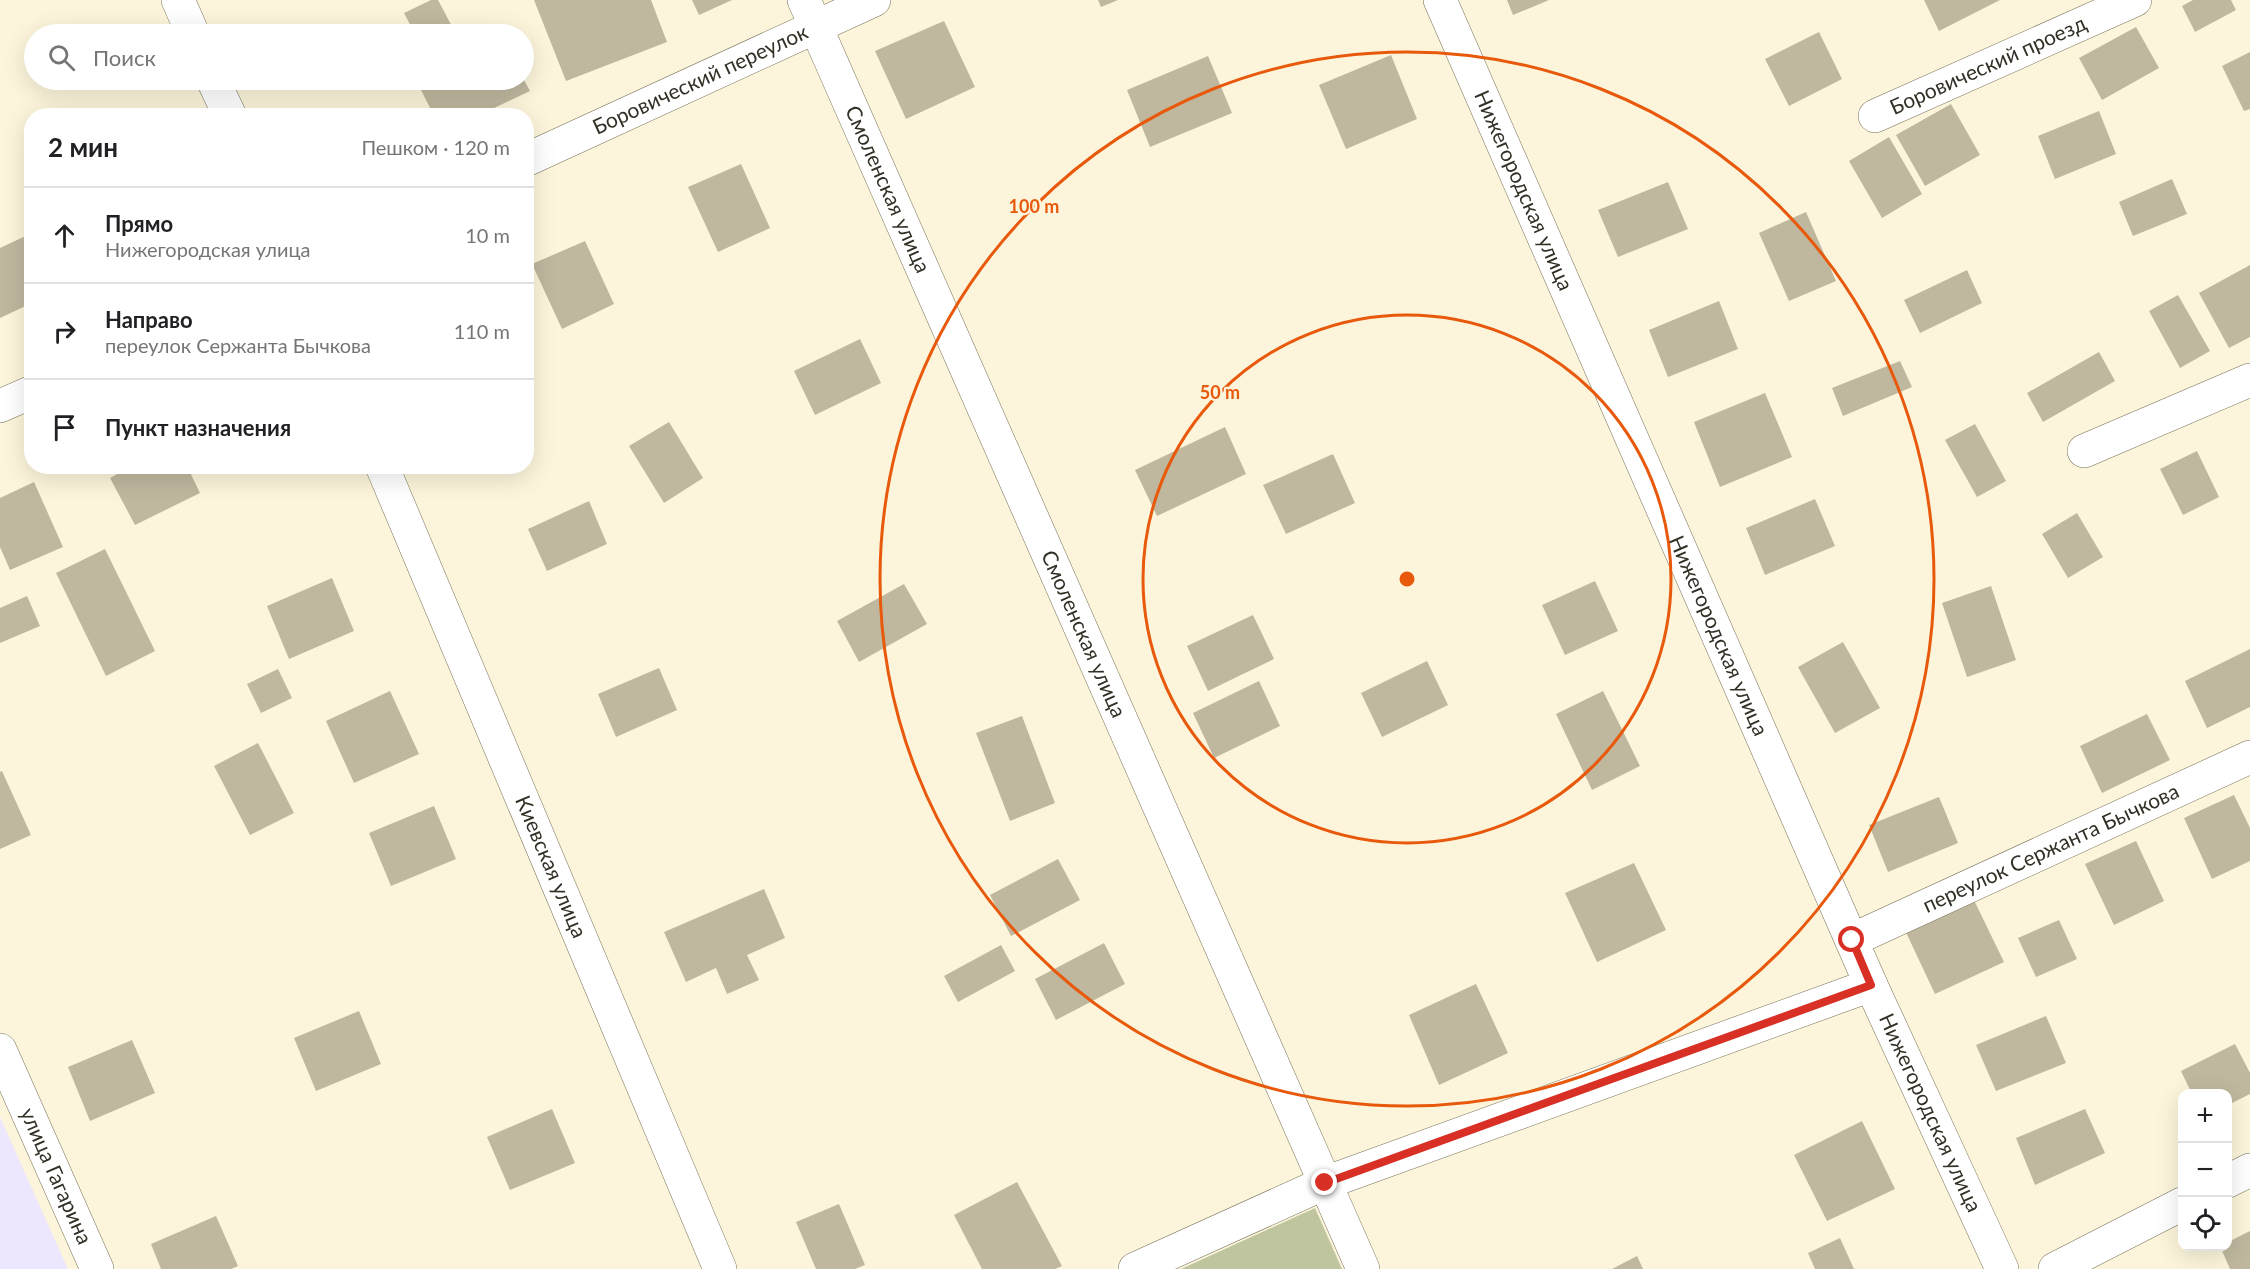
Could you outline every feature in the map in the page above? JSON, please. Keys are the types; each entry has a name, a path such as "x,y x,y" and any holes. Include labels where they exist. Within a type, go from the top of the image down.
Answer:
{"street":[{"path":"178,0 189,24"},
{"name":"Боровический переулок","path":"534,156 810,13 874,0"},
{"name":"Нижегородская улица","path":"1440,0 1871,985 2002,1269"},
{"name":"Боровический проезд","path":"1875,116 2135,0"},
{"name":"Смоленская улица","path":"810,13 1363,1269"},
{"path":"218,90 226,108"},
{"path":"2084,451 2250,380"},
{"path":"0,406 24,396"},
{"name":"Киевская улица","path":"385,474 720,1269"},
{"name":"переулок Сержанта Бычкова","path":"1852,940 2250,757"},
{"path":"1136,1269 1325,1183 1871,985"},
{"name":"улица Гагарина","path":"0,1050 97,1269"},
{"path":"2232,1179 2250,1170"},
{"path":"2055,1269 2178,1206"}],"shaded area":[{"path":"0,1117 68,1269 0,1269"}],"green space":[{"path":"1315,1208 1342,1269 1181,1269"}],"building":[{"path":"431,0 438,0 451,24 410,24 404,13"},
{"path":"534,0 651,0 667,42 566,81"},
{"path":"692,0 732,0 699,15"},
{"path":"1098,0 1118,0 1101,7"},
{"path":"1507,0 1549,0 1513,15"},
{"path":"1924,0 2000,0 1939,31"},
{"path":"2193,0 2231,0 2236,10 2195,32 2182,6"},
{"path":"944,21 975,87 906,119 875,51"},
{"path":"2136,27 2159,68 2102,100 2079,58"},
{"path":"1819,32 1842,79 1789,106 1765,59"},
{"path":"2250,52 2250,109 2244,111 2222,66"},
{"path":"1391,55 1417,119 1346,149 1319,85"},
{"path":"1208,56 1232,113 1150,147 1127,90"},
{"path":"421,90 530,91 494,108 430,108"},
{"path":"1951,104 1980,155 1925,186 1896,135"},
{"path":"2099,111 2116,154 2055,179 2038,136"},
{"path":"1889,137 1922,194 1882,218 1849,161"},
{"path":"741,164 770,228 718,252 688,187"},
{"path":"2172,179 2187,214 2133,236 2119,202"},
{"path":"1668,182 1688,229 1618,257 1598,210"},
{"path":"1806,212 1836,281 1789,301 1759,233"},
{"path":"24,237 24,307 0,318 0,248"},
{"path":"585,241 614,304 562,329 534,268 534,263"},
{"path":"2250,265 2250,337 2229,348 2199,293"},
{"path":"1967,270 1982,303 1920,333 1904,300"},
{"path":"2178,295 2210,351 2180,368 2149,311"},
{"path":"1719,301 1738,349 1668,377 1649,330"},
{"path":"860,339 881,383 815,415 794,371"},
{"path":"2099,352 2115,381 2043,422 2027,393"},
{"path":"1900,361 1912,387 1843,416 1832,388"},
{"path":"1765,393 1792,457 1720,487 1694,422"},
{"path":"669,422 703,478 664,503 629,446"},
{"path":"1975,424 2006,481 1977,497 1945,440"},
{"path":"1225,427 1246,474 1157,516 1135,470"},
{"path":"2197,451 2219,497 2183,515 2160,469"},
{"path":"1333,454 1355,503 1286,534 1263,485"},
{"path":"117,474 191,474 200,493 135,525 110,478"},
{"path":"34,482 63,547 10,570 0,547 0,498"},
{"path":"1815,499 1835,546 1765,575 1746,528"},
{"path":"589,501 607,544 547,571 528,529"},
{"path":"2077,513 2103,557 2068,578 2042,534"},
{"path":"105,549 155,651 106,676 56,573"},
{"path":"332,578 354,631 289,659 267,606"},
{"path":"1595,581 1618,631 1565,655 1542,605"},
{"path":"904,584 927,624 859,662 837,621"},
{"path":"1991,586 2016,660 1967,677 1942,603"},
{"path":"27,596 40,626 0,643 0,608"},
{"path":"1253,615 1274,659 1208,691 1187,646"},
{"path":"1843,642 1880,708 1835,733 1798,667"},
{"path":"2250,649 2250,707 2207,728 2185,681"},
{"path":"1427,661 1448,705 1382,737 1361,693"},
{"path":"659,668 677,710 616,737 598,694"},
{"path":"278,669 292,698 261,713 247,684"},
{"path":"1259,681 1280,726 1214,758 1193,713"},
{"path":"390,691 419,754 354,783 326,721"},
{"path":"1603,691 1640,766 1592,790 1556,714"},
{"path":"2147,714 2170,760 2102,793 2080,746"},
{"path":"1022,716 1055,803 1010,821 976,733"},
{"path":"258,743 294,813 250,835 214,766"},
{"path":"2,771 31,835 0,849 0,772"},
{"path":"2234,795 2250,828 2250,861 2212,879 2184,818"},
{"path":"1939,797 1958,843 1888,872 1869,825"},
{"path":"434,806 456,859 391,886 369,833"},
{"path":"2136,841 2164,901 2114,925 2085,864"},
{"path":"1058,859 1080,900 1011,936 990,895"},
{"path":"1634,863 1666,930 1597,962 1565,893"},
{"path":"764,889 785,938 747,955 759,980 727,994 716,968 686,982 664,932"},
{"path":"1972,896 2004,962 1935,994 1903,926"},
{"path":"2059,920 2077,959 2036,977 2018,938"},
{"path":"1104,943 1125,984 1056,1020 1035,979"},
{"path":"1001,945 1015,971 958,1002 944,976"},
{"path":"1476,984 1508,1053 1439,1085 1409,1015"},
{"path":"359,1011 381,1064 316,1091 294,1038"},
{"path":"2046,1016 2066,1063 1996,1091 1976,1045"},
{"path":"132,1040 155,1093 90,1121 68,1067"},
{"path":"2235,1044 2250,1073 2250,1094 2232,1103 2232,1089 2190,1089 2181,1071"},
{"path":"552,1109 575,1163 510,1190 487,1137"},
{"path":"2085,1109 2105,1153 2035,1185 2016,1138"},
{"path":"1862,1121 1895,1189 1827,1221 1794,1155"},
{"path":"1017,1182 1062,1266 1055,1269 982,1269 954,1215"},
{"path":"839,1204 865,1265 855,1269 816,1269 796,1222"},
{"path":"216,1216 238,1266 231,1269 161,1269 151,1244"},
{"path":"2250,1231 2250,1269 2230,1269 2222,1251 2232,1251 2232,1240"},
{"path":"1840,1238 1854,1269 1815,1269 1808,1253"},
{"path":"1637,1256 1643,1269 1612,1269"}],"route":[{"path":"1325,1183 1871,985 1852,940"}]}
